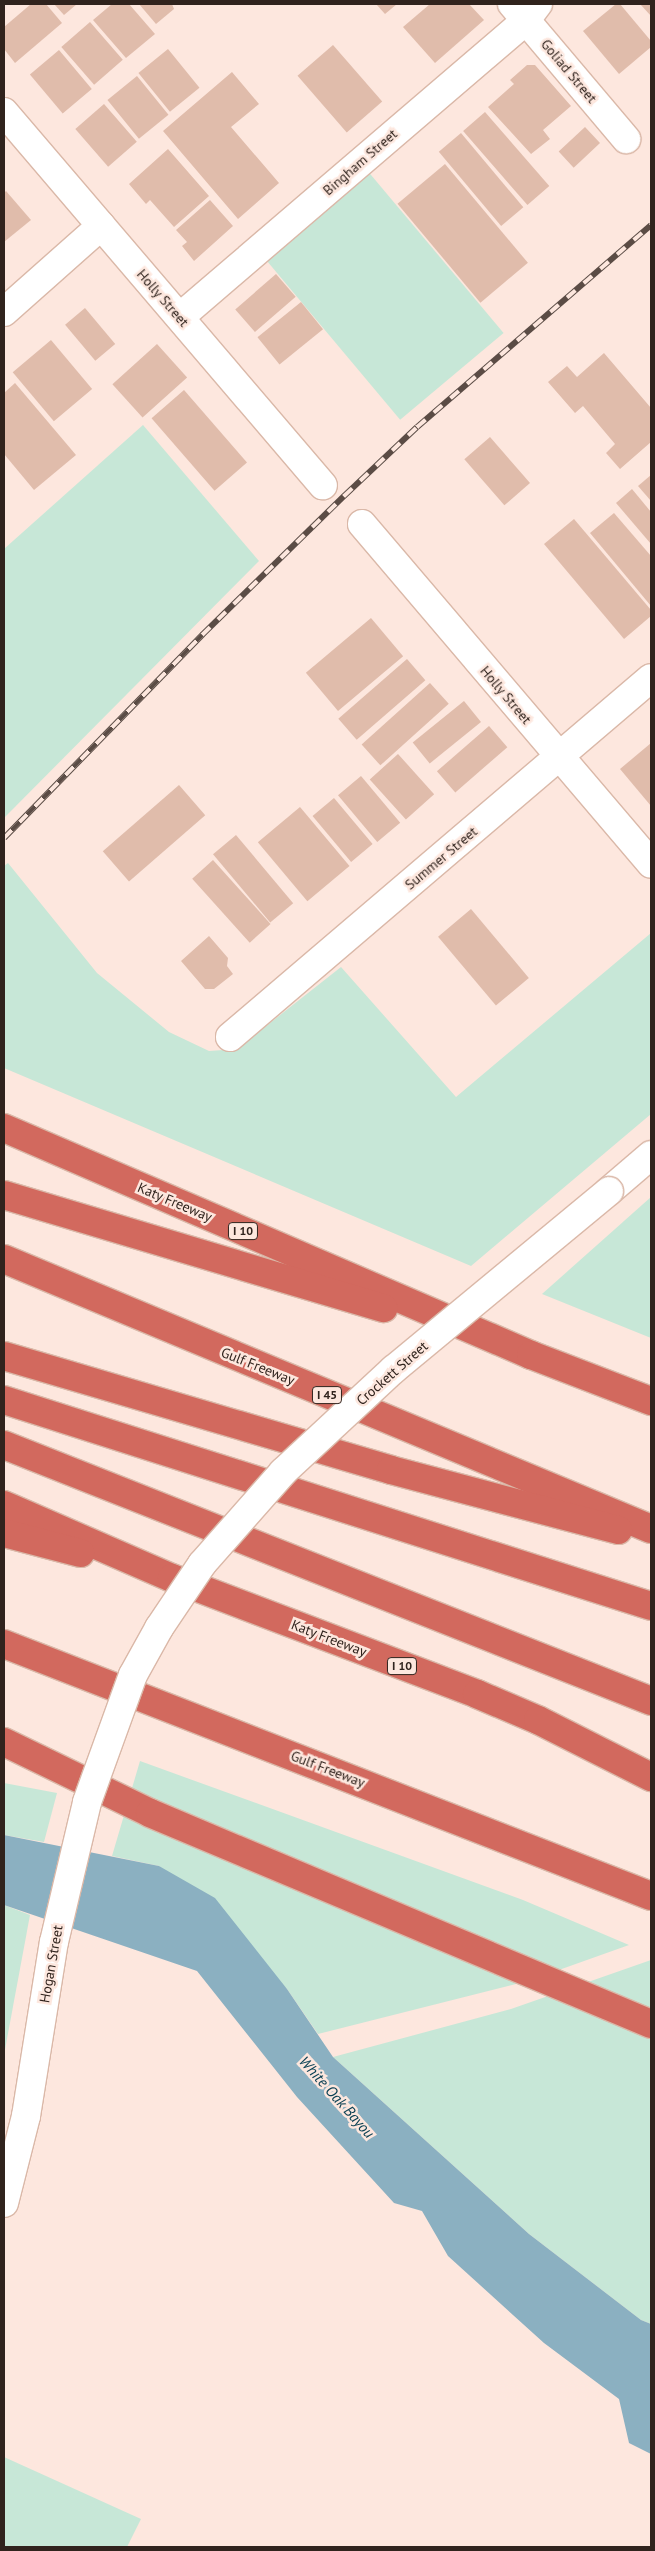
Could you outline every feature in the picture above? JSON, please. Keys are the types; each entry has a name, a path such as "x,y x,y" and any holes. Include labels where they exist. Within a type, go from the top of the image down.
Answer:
{"highway":[{"name":"Katy Freeway","path":"4,1128 531,1355 651,1401"},
{"path":"4,1195 531,1355"},
{"name":"Gulf Freeway","path":"4,1259 651,1528"},
{"path":"4,1356 391,1470 651,1539"},
{"path":"4,1400 651,1606"},
{"path":"4,1445 651,1700"},
{"name":"Katy Freeway","path":"4,1505 172,1578 486,1698 538,1720 625,1767 651,1777"},
{"path":"4,1533 172,1578"},
{"name":"Gulf Freeway","path":"4,1644 651,1896"},
{"path":"4,1742 150,1813 651,2024"}],"street":[{"name":"Goliad Street","path":"525,9 626,139"},
{"name":"Bingham Street","path":"180,317 525,9"},
{"name":"Holly Street","path":"4,112 323,485"},
{"path":"4,312 101,226"},
{"name":"Holly Street","path":"362,524 651,864"},
{"name":"Summer Street","path":"230,1038 651,678"},
{"name":"Crockett Street","path":"112,1728 133,1675 160,1628 202,1564 242,1515 282,1472 394,1370 651,1155"},
{"name":"Hogan Street","path":"4,2203 26,2116 54,1942 87,1802 112,1728"}],"green space":[{"path":"366,169 504,333 400,420 263,256"},
{"path":"143,425 259,561 4,818 4,549"},
{"path":"8,863 97,973 169,1032 209,1051 237,1049 341,967 456,1097 651,933 651,1114 471,1266 4,1068 4,866"},
{"path":"651,1197 651,1338 542,1294"},
{"path":"140,1761 523,1900 629,1945 528,1981 318,2034 287,1989 159,1866 112,1856"},
{"path":"4,1783 57,1793 44,1842 4,1835"},
{"path":"4,1905 30,1915 4,2055"},
{"path":"651,1960 651,2324 641,2320 529,2234 333,2057 511,2009"},
{"path":"4,2457 141,2519 127,2547 4,2547"}],"water":[{"name":"White Oak Bayou","path":"4,1835 159,1866 215,1898 287,1989 333,2057 529,2234 641,2320 651,2324 651,2454 629,2443 619,2399 544,2343 448,2256 422,2211 394,2203 297,2097 197,1971 4,1905"}],"building":[{"path":"31,4 46,4 62,23 15,63 4,49 4,27"},
{"path":"54,4 77,4 64,15"},
{"path":"112,4 129,4 155,34 126,58 93,20"},
{"path":"139,4 172,4 174,9 156,24"},
{"path":"376,4 397,4 385,14"},
{"path":"430,4 469,4 484,20 435,63 403,27"},
{"path":"616,4 620,4 651,41 651,47 619,74 583,31"},
{"path":"640,4 651,4 651,16"},
{"path":"90,22 123,60 94,85 61,47"},
{"path":"333,45 382,102 347,132 298,76"},
{"path":"168,49 199,88 170,112 138,73"},
{"path":"59,50 92,89 63,113 30,74"},
{"path":"527,65 535,65 571,106 543,130 550,139 531,154 488,107 514,84 510,80"},
{"path":"232,72 259,104 231,127 279,183 238,219 163,131"},
{"path":"137,76 168,115 139,139 107,100"},
{"path":"104,104 137,142 108,167 75,129"},
{"path":"485,112 549,186 527,205 463,131"},
{"path":"585,127 600,143 574,168 559,152"},
{"path":"461,133 523,207 501,226 439,152"},
{"path":"168,149 209,196 174,227 150,200 146,204 129,184"},
{"path":"445,164 528,263 480,303 398,204"},
{"path":"6,191 31,220 4,242 4,193"},
{"path":"210,200 233,226 194,261 182,246 187,242 176,230"},
{"path":"276,274 296,297 255,332 235,309"},
{"path":"301,302 323,329 280,364 257,337"},
{"path":"85,308 115,344 95,361 65,325"},
{"path":"51,340 92,389 54,421 13,372"},
{"path":"157,344 187,377 143,418 112,384"},
{"path":"604,353 651,408 651,442 620,469 606,453 615,444 583,406 575,413 548,382 567,366 577,377"},
{"path":"15,383 76,455 34,490 4,454 4,393"},
{"path":"184,390 247,462 215,491 152,418"},
{"path":"490,437 530,483 504,505 464,459"},
{"path":"651,475 651,501 638,486"},
{"path":"632,489 651,512 651,544 616,503"},
{"path":"614,513 651,556 651,606 590,533"},
{"path":"574,519 651,610 651,616 624,639 544,544"},
{"path":"371,618 403,656 338,711 306,673"},
{"path":"407,659 425,680 357,740 338,719"},
{"path":"430,683 449,704 380,765 362,745"},
{"path":"464,701 481,722 430,764 413,743"},
{"path":"489,726 507,747 455,792 437,771"},
{"path":"651,743 651,806 620,769"},
{"path":"398,754 434,794 406,820 370,779"},
{"path":"361,776 400,823 377,842 338,795"},
{"path":"179,785 205,815 129,881 103,851"},
{"path":"334,798 373,844 351,862 313,816"},
{"path":"300,807 349,866 307,901 258,842"},
{"path":"236,835 293,903 270,922 213,854"},
{"path":"213,860 271,924 250,943 192,879"},
{"path":"471,909 529,978 496,1006 438,937"},
{"path":"209,936 228,958 227,966 233,974 214,989 205,989 181,961"}],"railway":[{"path":"4,838 202,635 344,496 417,427 651,225"}]}
